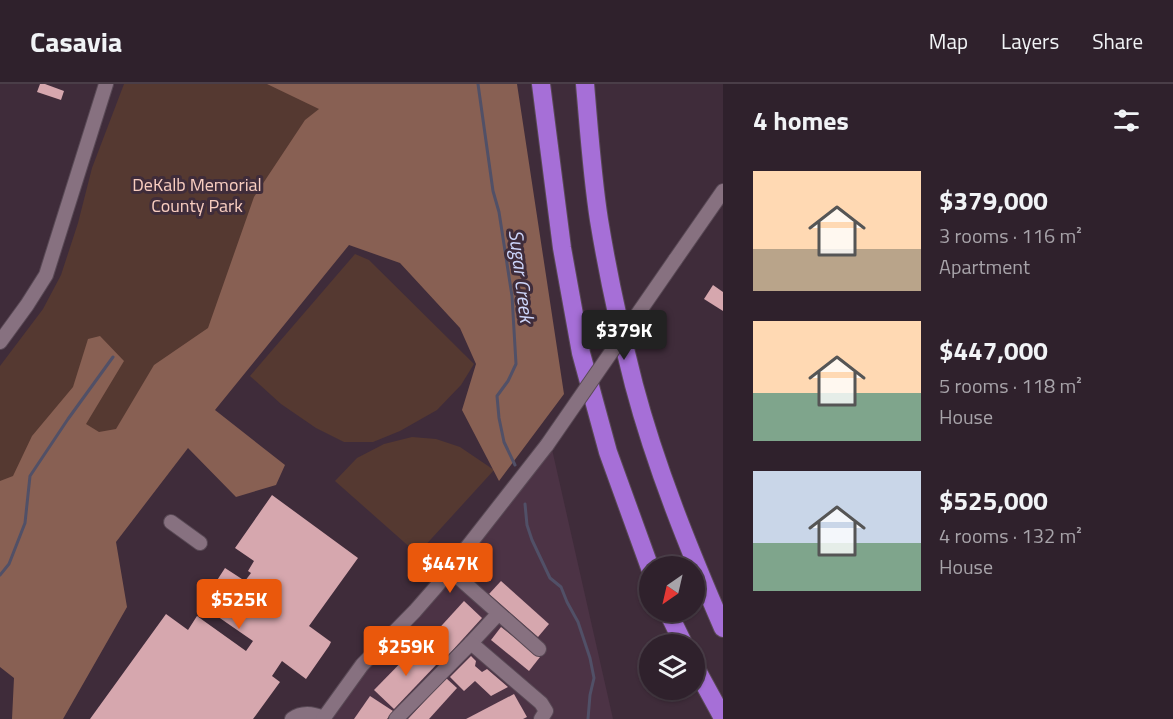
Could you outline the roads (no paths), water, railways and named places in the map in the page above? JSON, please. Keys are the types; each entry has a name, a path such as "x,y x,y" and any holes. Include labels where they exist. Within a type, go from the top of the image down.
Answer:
{"highway":[{"path":"541,84 562,248 581,353 608,452 646,556"},
{"path":"586,89 599,220 614,300 634,386 658,464 691,554 723,628"},
{"path":"705,685 723,718"}],"street":[{"path":"0,342 46,275 106,84"},
{"path":"291,719 312,713 323,718 362,665 415,611 450,570 547,445 723,190"},
{"path":"171,522 200,543"},
{"path":"450,570 539,649"},
{"path":"396,719 498,614"},
{"path":"471,643 541,703 546,711 541,719"}],"waterway":[{"name":"Sugar Creek","path":"478,84 493,191 499,212 512,296 516,364 508,381 497,396 504,442 515,465"},
{"path":"0,575 9,564 25,523 30,476 113,357"},
{"name":"Sugar Creek","path":"525,504 527,525 532,540 550,578 561,587 578,622 590,658 594,678 588,719"}],"park label":[{"name":"DeKalb Memorial County Park","path":"197,194"}]}
